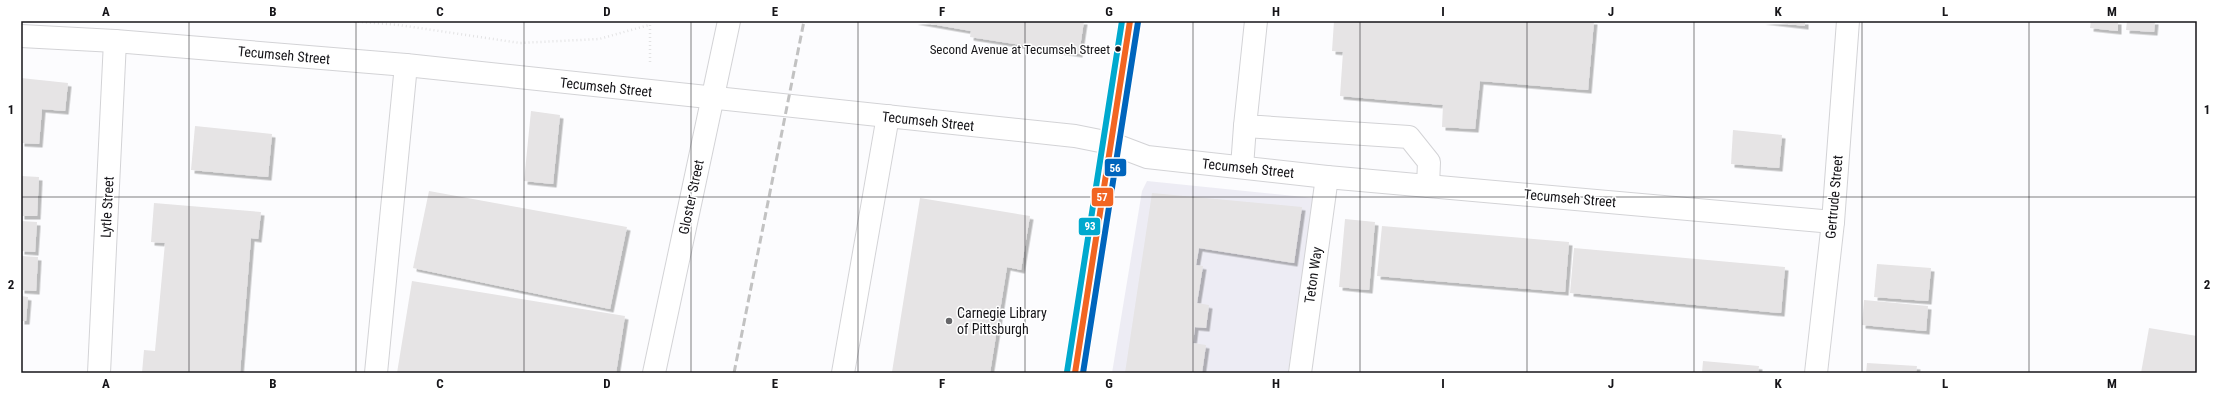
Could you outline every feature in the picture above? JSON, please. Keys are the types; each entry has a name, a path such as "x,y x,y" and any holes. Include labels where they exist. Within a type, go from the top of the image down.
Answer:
{"street":[{"name":"Gloster Street","path":"654,373 729,21"},
{"path":"1075,373 1130,21"},
{"path":"1242,167 1256,21"},
{"name":"Gertrude Street","path":"1816,373 1832,222 1848,21"},
{"name":"Tecumseh Street","path":"21,36 115,41 406,65 1074,136 1110,143 1147,157 1327,177 1832,222"},
{"name":"Lytle Street","path":"99,373 115,41"},
{"path":"376,373 406,65"},
{"path":"843,373 888,116"},
{"path":"1245,126 1409,137 1429,162 1428,186"},
{"name":"Teton Way","path":"1300,373 1327,177"}],"path":[{"path":"350,21 400,26 520,43 599,39 649,25"},
{"path":"650,21 650,66"}],"shaded area":[{"path":"1147,181 1314,198 1288,373 1112,373 1142,191"}],"building":[{"path":"914,21 1084,21 1079,54 970,37 971,31"},
{"path":"1334,21 1594,21 1588,90 1480,81 1475,129 1442,127 1443,105 1340,96 1343,52 1332,51"},
{"path":"1762,21 1805,21 1805,26"},
{"path":"2091,21 2118,21 2118,31 2090,28"},
{"path":"2127,21 2155,21 2154,32 2126,30"},
{"path":"21,78 68,83 65,111 42,109 39,144 21,143"},
{"path":"531,111 560,115 553,184 524,181"},
{"path":"195,126 272,134 268,177 191,170"},
{"path":"1733,130 1782,135 1779,168 1731,164"},
{"path":"21,176 39,177 37,216 21,216"},
{"path":"429,191 627,227 610,309 413,268"},
{"path":"1152,193 1302,207 1294,263 1199,248 1196,265 1203,266 1197,303 1209,305 1206,328 1195,327 1193,343 1206,345 1202,373 1125,373"},
{"name":"Carnegie Library of Pittsburgh","path":"920,198 1030,216 1021,270 1007,267 990,373 892,372"},
{"path":"154,203 261,212 258,239 251,238 240,373 142,373 144,350 155,351 165,243 151,242"},
{"path":"1345,219 1375,222 1369,290 1339,287"},
{"path":"21,221 37,222 35,252 21,251"},
{"path":"1382,226 1569,242 1565,292 1377,276"},
{"path":"1574,248 1785,267 1781,313 1570,293"},
{"path":"21,256 38,257 36,291 21,290"},
{"path":"1877,264 1931,268 1928,301 1874,297"},
{"path":"412,281 625,316 616,373 397,373"},
{"path":"21,296 28,297 26,321 21,321"},
{"path":"1864,300 1928,306 1926,331 1862,325"},
{"path":"2149,328 2197,336 2197,373 2141,373"},
{"path":"1703,361 1759,366 1758,373 1702,373"},
{"path":"1867,363 1917,366 1916,373 1866,373"}],"railway":[{"path":"734,373 804,21"}],"transit line":[{"name":"93","path":"1067,372 1122,21"},
{"name":"57","path":"1075,373 1130,21"},
{"name":"56","path":"1083,373 1138,22"}],"place":[{"name":"Second Avenue at Tecumseh Street","path":"1118,49"},
{"name":"Carnegie Library of Pittsburgh","path":"949,321"}]}
